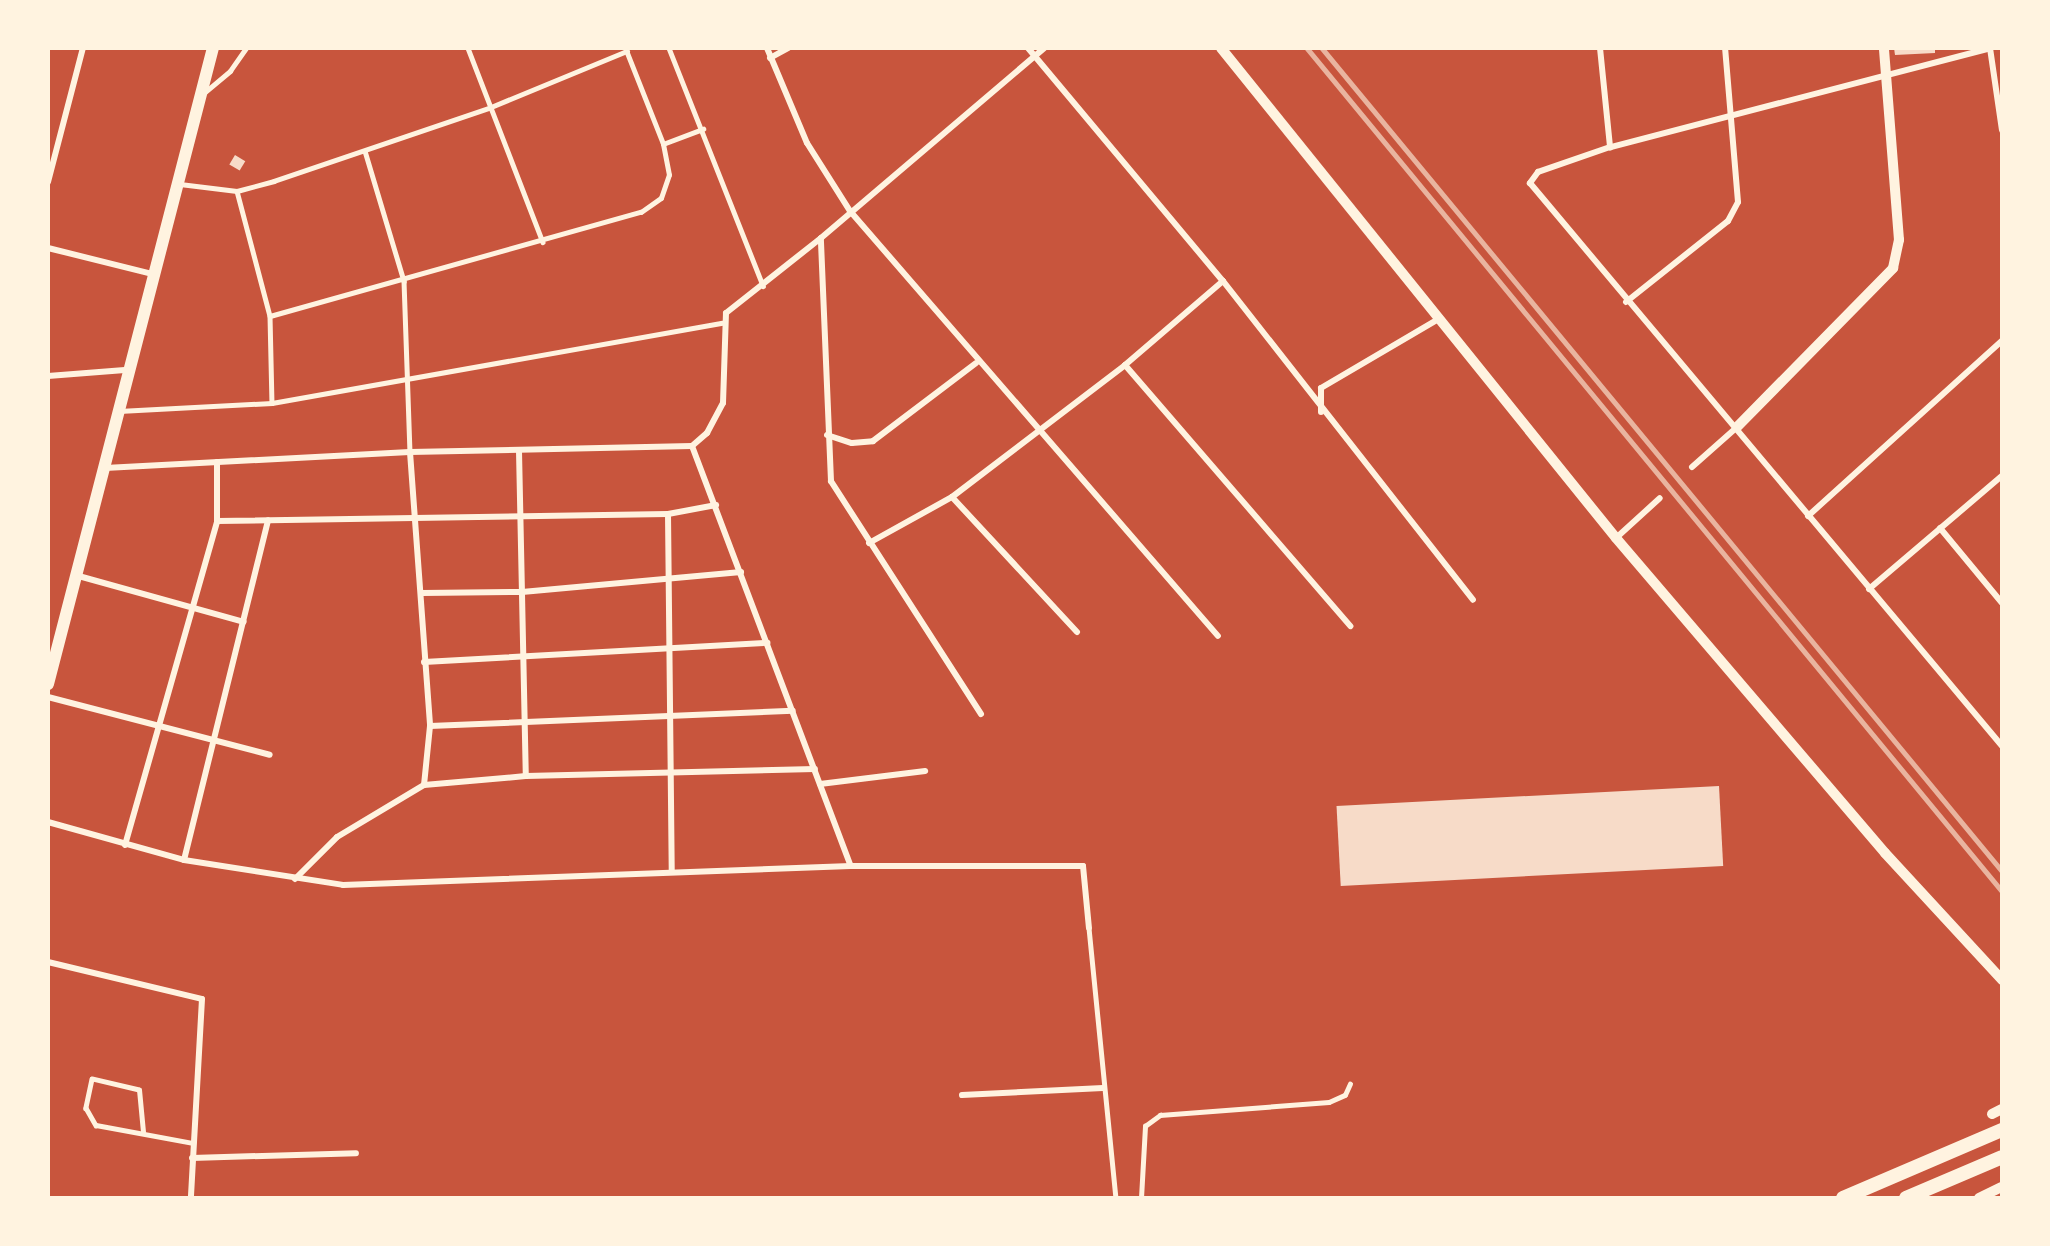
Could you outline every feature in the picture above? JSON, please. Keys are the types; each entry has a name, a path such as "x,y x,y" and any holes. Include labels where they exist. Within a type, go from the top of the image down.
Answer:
{"main road":[{"path":"48,684 125,370 213,48"},
{"path":"1843,1198 2002,1130"},
{"path":"1906,1198 2002,1157"}],"street":[{"path":"48,182 83,48"},
{"path":"767,48 807,143 850,211 976,363 1218,636"},
{"path":"770,58 788,48"},
{"path":"1028,48 1223,280 1321,413 1473,600"},
{"path":"101,468 410,452 692,446 707,433 723,403 722,324 735,305 763,286 821,238 1044,48"},
{"path":"1221,48 1437,320 1616,538 1885,853 2002,980"},
{"path":"1600,48 1610,147"},
{"path":"1626,302 1728,221 1738,202 1725,48"},
{"path":"1692,467 1737,427 1893,268 1899,240 1884,48"},
{"path":"2002,130 1990,48 1610,147 1538,172 1530,183 1626,302 1737,427 1808,516 2002,746"},
{"path":"821,238 827,435 831,481 981,714"},
{"path":"48,248 152,274"},
{"path":"869,543 952,497 1125,365 1223,280"},
{"path":"1321,413 1321,388 1437,320"},
{"path":"1808,516 2002,341"},
{"path":"827,435 852,443 873,441 976,363"},
{"path":"1125,365 1350,626"},
{"path":"48,376 125,370"},
{"path":"692,446 851,866"},
{"path":"519,451 526,776"},
{"path":"410,452 430,726 424,785"},
{"path":"125,845 155,727 217,521 217,462"},
{"path":"1869,589 2002,476"},
{"path":"952,497 1077,632"},
{"path":"1616,538 1660,498"},
{"path":"217,521 414,521 668,514 716,506"},
{"path":"668,514 672,872"},
{"path":"184,860 268,520"},
{"path":"1940,528 2002,603"},
{"path":"422,593 522,592 669,582 741,572"},
{"path":"75,575 189,611 244,622"},
{"path":"424,662 767,643"},
{"path":"48,697 155,727 213,738 270,754"},
{"path":"430,726 525,726 793,711"},
{"path":"296,879 337,837 424,785 526,776 815,769"},
{"path":"820,784 925,771"},
{"path":"48,822 184,860 343,885 851,866 1083,866 1089,928"},
{"path":"48,962 202,999 191,1198"},
{"path":"962,1095 1103,1088"},
{"path":"192,1158 356,1153"},
{"path":"1979,1198 2002,1187"}],"lane":[{"path":"200,96 231,72 246,48"},
{"path":"468,48 543,242"},
{"path":"669,48 703,129 763,286"},
{"path":"177,184 237,191 365,152 491,107 626,50 663,144 667,187 651,206 543,242 270,316"},
{"path":"663,144 703,129"},
{"path":"365,152 404,281 410,452"},
{"path":"237,191 270,316 272,402"},
{"path":"115,411 272,402 409,382 722,324"},
{"path":"1089,928 1103,1088 1116,1198"},
{"path":"142,1132 139,1090 92,1079 86,1108 96,1125 193,1143"},
{"path":"1141,1198 1145,1126 1160,1114 1329,1102 1345,1095 1350,1084"}],"building":[{"path":"1894,48 1935,48 1935,53 1895,55"},
{"path":"235,155 245,161 240,171 229,164"},
{"path":"1719,786 1723,866 1341,886 1337,806"}],"railway":[{"path":"1307,48 2002,891"},
{"path":"1322,48 2002,871"}]}
